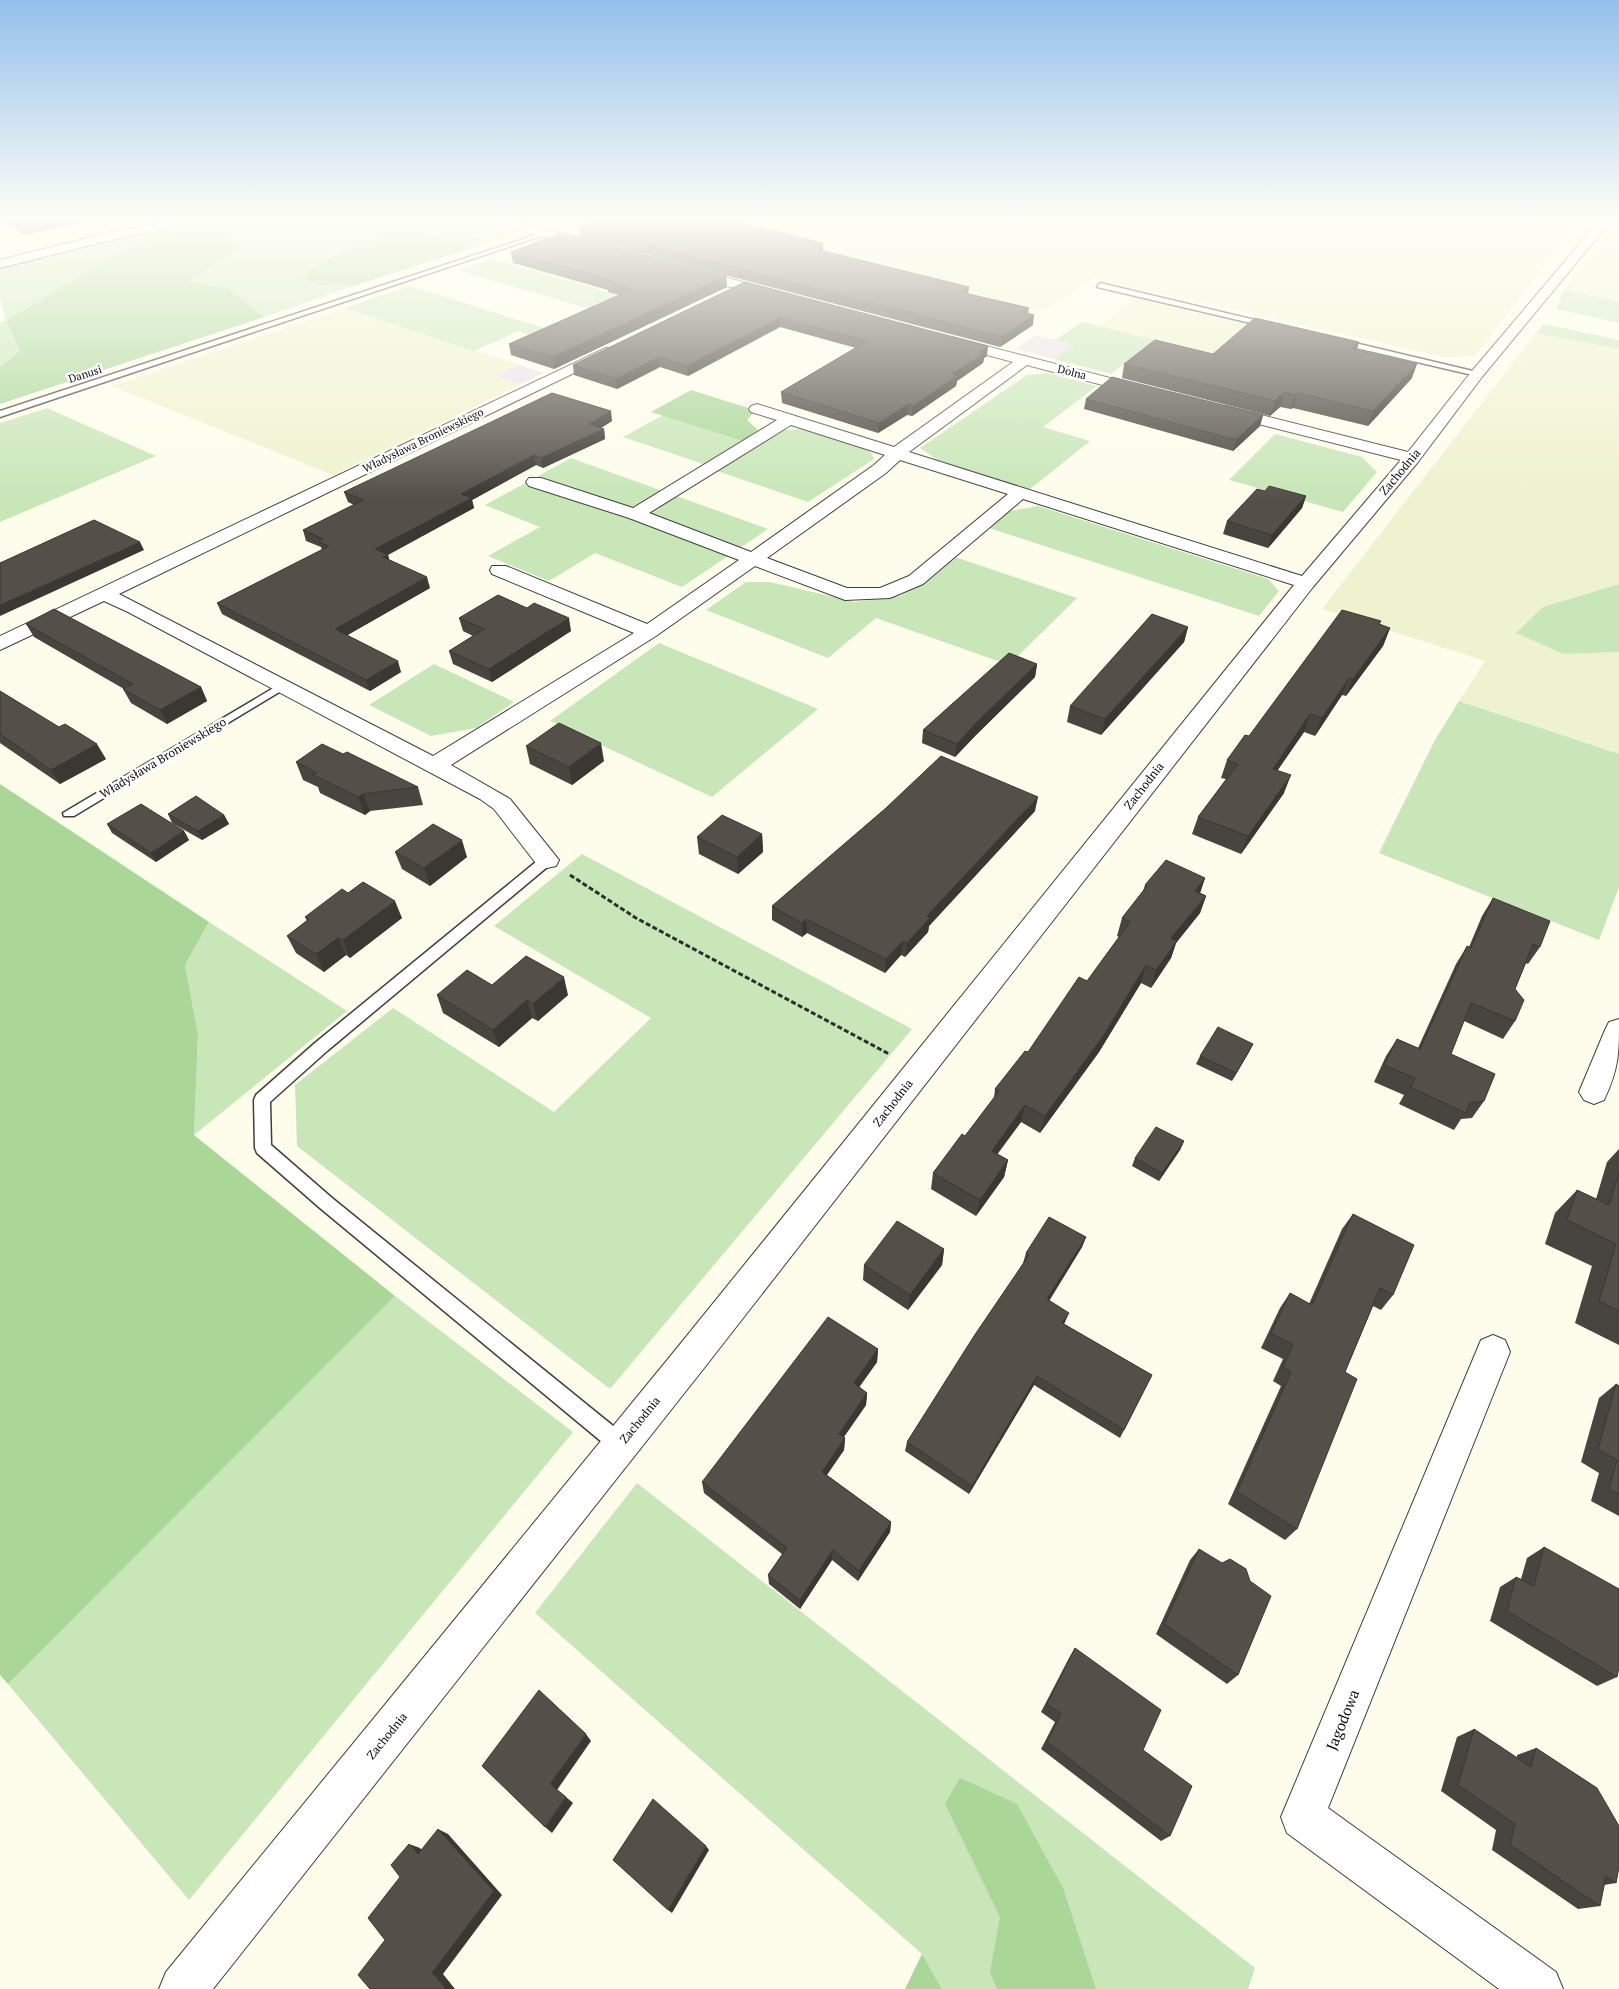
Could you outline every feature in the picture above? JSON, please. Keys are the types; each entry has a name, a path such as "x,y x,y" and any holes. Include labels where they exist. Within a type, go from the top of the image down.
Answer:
{"street":[{"name":"Zachodnia","path":"183,1989 621,1445 1306,583 1412,458 1477,374 1527,314"},
{"name":"Dolna","path":"939,338 1158,394"},
{"name":"Władysława Broniewskiego","path":"0,644 618,346"},
{"path":"435,765 649,632 880,469 898,452 1025,360"},
{"path":"1209,407 1412,458"},
{"path":"757,409 898,452 1306,583"},
{"path":"635,514 790,419"},
{"path":"535,482 635,514 845,594 883,594 916,580 1021,492"},
{"path":"499,570 649,632"},
{"path":"103,594 135,608 435,765 502,804 547,860"},
{"path":"1594,1092 1619,1030"},
{"name":"Jagodowa","path":"1492,1352 1303,1817 1539,1989"}],"lane":[{"name":"Danusi","path":"0,414 303,314"},
{"path":"1222,314 1284,328"},
{"path":"1332,340 1477,374"},
{"name":"Władysława Broniewskiego","path":"70,813 282,686"},
{"path":"547,860 321,1047 262,1100 263,1148 326,1203 621,1445"}],"path":[{"path":"547,860 636,918 919,1070"}],"shaded area":[{"path":"1036,335 1075,345 1054,359 1016,349"},
{"path":"519,365 544,373 521,384 495,376"}],"green space":[{"path":"4,314 29,314 6,321"},
{"path":"18,314 260,314 264,317 0,404 0,367 20,351 6,321"},
{"path":"260,314 273,314 264,317"},
{"path":"328,314 363,314 519,365 496,376 521,384 333,475 112,386"},
{"path":"362,314 499,314 601,346 587,354 518,331 474,351"},
{"path":"607,314 669,314 645,325"},
{"path":"1115,314 1203,314 1249,325 1213,354 1098,326"},
{"path":"1252,314 1507,314 1475,356 1444,357"},
{"path":"1578,314 1619,314 1619,323"},
{"path":"6,321 20,351 0,367 0,322"},
{"path":"1082,322 1155,340 1111,374 1054,359 1075,345 1055,340"},
{"path":"1544,324 1619,340 1619,349 1536,333"},
{"path":"1536,333 1619,349 1619,584 1543,607 1564,654 1619,652 1619,754 1459,701 1485,661 1322,609"},
{"path":"1047,373 1097,386 1043,427 1090,441 1029,490 937,460 920,448 1027,375"},
{"path":"691,390 755,410 747,420 758,430 743,441 651,412"},
{"path":"47,408 156,456 0,522 0,423"},
{"path":"663,415 743,441 703,464 623,437"},
{"path":"802,429 870,451 874,459 808,502 717,471 784,430"},
{"path":"1275,434 1362,457 1377,472 1343,512 1229,480"},
{"path":"571,458 768,529 682,587 595,553 549,581 488,556 540,527 485,505"},
{"path":"1038,506 1268,579 1279,591 1259,616 989,528 1010,511"},
{"path":"955,557 1077,598 1009,665 876,618 828,658 706,610 746,582 770,582 855,602 900,596 930,579"},
{"path":"1619,584 1619,652 1564,654 1516,633 1543,607"},
{"path":"659,643 818,709 712,797 550,721"},
{"path":"434,664 514,702 476,728 431,736 369,705"},
{"path":"1459,701 1619,754 1619,887 1599,940 1379,853 1435,740"},
{"path":"0,784 209,922 185,965 198,1034 194,1135 395,1296 8,1684 0,1675"},
{"path":"582,854 912,1029 610,1389 297,1146 295,1085 393,1008 554,1112 651,1018 494,926"},
{"path":"209,922 347,1011 194,1135 198,1034 185,965"},
{"path":"395,1296 573,1432 189,1900 8,1684"},
{"path":"637,1483 1255,1968 1248,1989 942,1989 922,1954 535,1613"},
{"path":"960,1778 1017,1804 1063,1888 1096,1989 997,1989 990,1972 1000,1917 945,1804"},
{"path":"922,1954 942,1989 905,1989"}],"building":[{"path":"577,314 645,314 553,357 509,344"},
{"path":"679,314 866,314 988,346 979,352 985,353 952,374 957,376 913,406 908,404 879,423 781,392 867,341 780,318 687,366 659,357 616,379 573,365"},
{"path":"913,314 1034,315 1002,337"},
{"path":"1255,318 1359,342 1352,349 1417,364 1373,411 1297,393 1295,395 1284,392 1275,401 1124,364 1155,340 1213,354"},
{"path":"1112,377 1263,415 1236,440 1086,399"},
{"path":"552,393 611,411 589,424 604,429 541,458 534,455 461,494 472,498 375,549 388,555 383,557 427,577 335,629 398,661 366,680 217,603 329,546 319,542 323,539 303,530 363,500 344,492"},
{"path":"1269,486 1306,496 1272,535 1227,521 1257,489 1265,491"},
{"path":"94,520 140,542 0,605 0,563"},
{"path":"498,595 527,608 534,603 569,618 489,669 449,651 484,629 459,618"},
{"path":"54,609 201,687 160,710 123,689 133,684 26,624"},
{"path":"1342,610 1381,621 1379,624 1390,628 1353,679 1349,678 1322,718 1310,714 1273,769 1291,775 1248,836 1198,817 1238,764 1227,760 1245,735 1249,736"},
{"path":"1152,614 1188,627 1105,719 1070,706"},
{"path":"1009,653 1037,664 957,744 923,730"},
{"path":"0,691 59,727 65,724 97,744 51,770 0,734"},
{"path":"559,723 601,743 569,767 526,746"},
{"path":"322,744 343,754 347,752 418,787 363,794 358,797 313,775 317,773 296,762"},
{"path":"941,756 1038,797 927,916 930,918 907,943 903,941 886,959 806,919 802,923 772,906 886,808"},
{"path":"196,796 224,815 198,831 168,814"},
{"path":"141,804 184,831 151,853 107,824"},
{"path":"722,815 762,834 737,857 697,837"},
{"path":"433,824 462,840 424,868 395,852"},
{"path":"1166,860 1205,878 1195,891 1206,896 1171,938 1177,941 1156,970 1146,965 1104,1035 1045,1116 1025,1105 992,1151 1008,1160 980,1200 933,1173 962,1134 965,1136 999,1091 995,1089 1025,1051 1028,1052 1079,977 1087,981 1130,922 1122,918 1147,886 1145,885"},
{"path":"363,882 395,901 343,940 338,938 316,954 287,936 309,919 305,917 342,889 348,893"},
{"path":"1493,898 1550,921 1540,947 1533,944 1515,989 1524,1000 1515,1021 1471,1003 1451,1054 1495,1074 1484,1101 1470,1103 1466,1113 1410,1087 1415,1078 1384,1065 1397,1039 1420,1049 1467,946 1471,948"},
{"path":"526,956 564,977 533,1004 527,1000 493,1030 437,995 467,970 492,985"},
{"path":"1218,1027 1253,1044 1236,1073 1200,1056"},
{"path":"1156,1127 1184,1141 1162,1173 1135,1158"},
{"path":"1619,1173 1619,1311 1599,1301 1616,1244 1567,1220 1577,1190 1609,1205"},
{"path":"1353,1214 1414,1245 1393,1295 1380,1288 1345,1372 1357,1379 1297,1529 1237,1492 1291,1372 1283,1367 1293,1345 1271,1333 1290,1293 1312,1305"},
{"path":"1049,1217 1086,1237 1047,1299 1069,1313 1062,1323 1152,1375 1124,1430 1037,1376 972,1486 907,1442 974,1336 1029,1255 1026,1253"},
{"path":"897,1221 944,1249 910,1295 864,1265"},
{"path":"828,1317 878,1349 854,1383 867,1393 839,1434 845,1438 822,1472 891,1522 859,1571 833,1550 800,1600 768,1575 787,1548 702,1482"},
{"path":"1616,1384 1619,1386 1619,1494 1609,1489 1617,1460 1598,1449"},
{"path":"1544,1547 1619,1589 1619,1667 1617,1677 1507,1611 1516,1577 1534,1586"},
{"path":"1199,1549 1222,1563 1230,1559 1246,1569 1250,1581 1271,1596 1238,1675 1164,1624"},
{"path":"1075,1648 1161,1710 1143,1750 1192,1786 1170,1836 1047,1742 1061,1714 1047,1704"},
{"path":"539,1690 586,1734 550,1784 566,1797 545,1827 482,1766"},
{"path":"1474,1729 1531,1767 1536,1748 1597,1788 1619,1826 1619,1867 1616,1883 1606,1876 1600,1906 1510,1845 1515,1824 1458,1785"},
{"path":"653,1799 706,1846 668,1910 613,1860"},
{"path":"438,1829 494,1891 432,1973 446,1989 370,1989 358,1975 385,1940 368,1918 400,1877 391,1865 409,1844 418,1854"}]}
